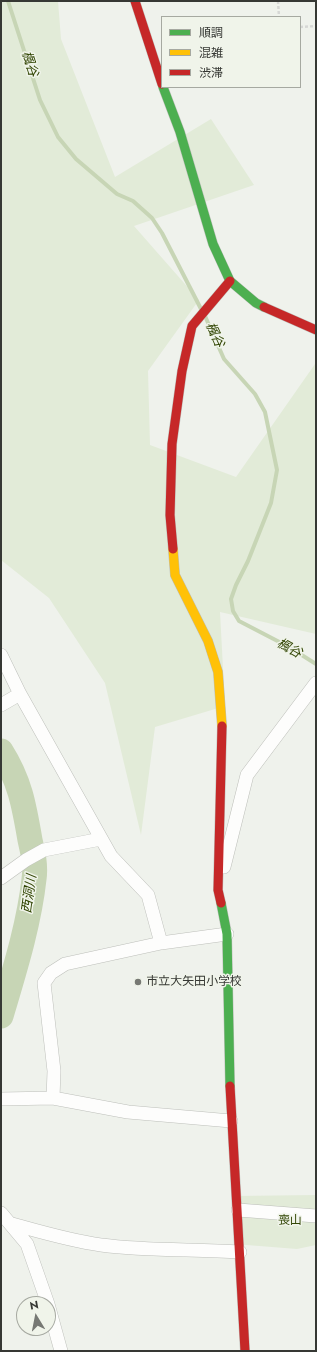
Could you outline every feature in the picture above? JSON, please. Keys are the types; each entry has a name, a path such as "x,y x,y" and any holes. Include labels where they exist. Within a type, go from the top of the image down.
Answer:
{"street":[{"path":"135,1 161,81"},
{"path":"163,88 180,132 213,244 230,281 256,302 316,330"},
{"path":"230,281 192,326 182,372 172,444 170,515 175,575 208,642 218,672 222,732 218,890 227,934 231,1121 238,1210 245,1351"},
{"path":"1,655 20,694 111,856 148,895 160,943"},
{"path":"218,890 247,775 316,683"},
{"path":"1,705 20,694"},
{"path":"1,878 26,860 44,850 101,839"},
{"path":"54,1098 54,1071 44,983 51,973 65,964 160,943 227,934"},
{"path":"1,1099 54,1098 128,1112 231,1121"},
{"path":"238,1210 316,1216"},
{"path":"1,1213 12,1224 27,1244 45,1296"},
{"path":"12,1224 61,1238 102,1245 164,1250 240,1252"},
{"path":"56,1333 61,1351"}],"path":[{"path":"278,1 279,16"},
{"path":"301,27 316,26"}],"green space":[{"path":"1,1 58,1 61,39 115,177 211,119 254,185 134,226 199,300 148,371 150,445 236,477 315,364 316,366 316,634 220,612 225,706 155,727 141,835 105,683 49,598 1,560"},
{"name":"喪山","path":"316,1195 316,1245 297,1249 234,1244 234,1196"}],"waterway":[{"name":"楓谷","path":"8,1 40,100 58,137 76,159 117,194 133,201 152,218 162,233 201,309"},
{"name":"楓谷","path":"205,316 224,359 255,394 265,412 277,470 271,503 231,599 233,611 239,621 289,647 316,664"},
{"name":"西洞川","path":"1,751 17,783 26,816 35,869 29,914 1,1016"}],"traffic: fast":[{"path":"163,88 180,132 213,244 230,281 256,303 264,307"},
{"path":"221,903 227,934 230,1086"}],"traffic: slow":[{"path":"173,549 175,575 208,641 218,672 222,726"}],"traffic: jam":[{"path":"135,1 161,81"},
{"path":"173,549 170,515 172,444 182,371 192,326 230,281"},
{"path":"264,307 316,330"},
{"path":"221,903 218,890 222,726"},
{"path":"230,1086 245,1351"}],"place":[{"name":"市立大矢田小学校","path":"138,982"}]}
